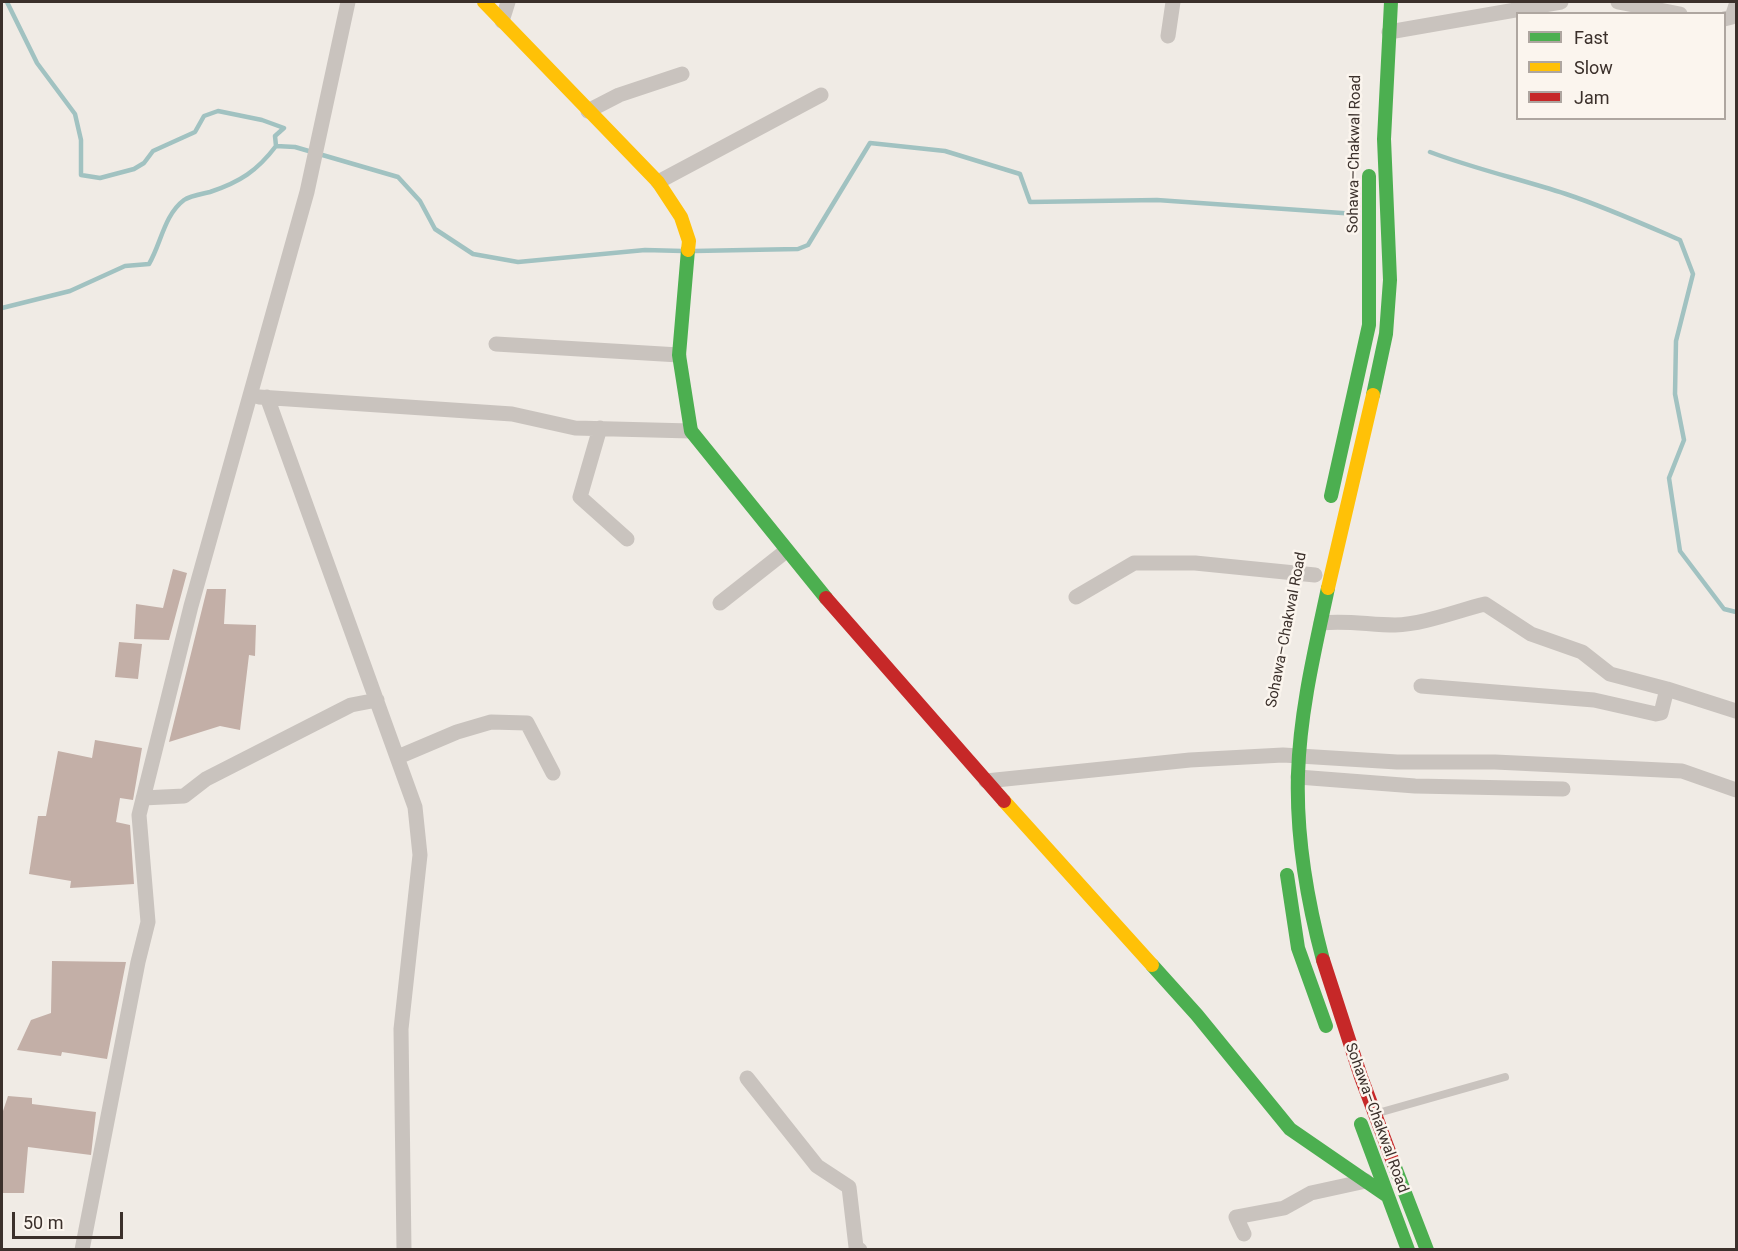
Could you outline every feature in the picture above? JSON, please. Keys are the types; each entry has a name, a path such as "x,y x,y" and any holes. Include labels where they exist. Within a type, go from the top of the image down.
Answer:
{"main road":[{"path":"484,2 658,182 681,216 689,241 679,355 691,431 786,551 986,781 1197,1015 1290,1128 1386,1195"},
{"name":"Sohawa–Chakwal Road","path":"1372,98 1377,2"},
{"path":"1391,2 1384,139 1390,232 1390,279 1386,334 1305,698 1298,777 1302,857 1318,944 1376,1113 1428,1250"},
{"name":"Sohawa–Chakwal Road","path":"1328,509 1369,325 1369,164"},
{"name":"Sohawa–Chakwal Road","path":"1285,860 1298,948 1329,1035"},
{"name":"Sohawa–Chakwal Road","path":"1356,1111 1408,1250"}],"street":[{"path":"82,1250 138,962 148,922 139,814 191,606 314,162 348,2"},
{"path":"502,21 508,2"},
{"path":"1168,36 1173,2"},
{"path":"1389,32 1561,2"},
{"path":"1618,2 1670,12"},
{"path":"1726,19 1732,17 1737,5"},
{"path":"588,111 619,95 682,74"},
{"path":"658,182 821,95"},
{"path":"496,345 679,355"},
{"path":"250,396 512,414 574,428 691,431"},
{"path":"267,397 415,807 420,855 401,1029 404,1250"},
{"path":"600,428 580,496 627,539"},
{"path":"720,603 786,551"},
{"path":"1076,597 1134,563 1143,562 1195,563 1314,575"},
{"path":"1321,622 1346,620 1396,625 1433,619 1485,604 1531,634 1582,652 1610,674 1667,688 1737,711"},
{"path":"1421,686 1594,700 1656,714 1661,713 1667,688"},
{"path":"143,798 184,796 206,779 351,705 377,700"},
{"path":"398,757 457,732 491,722 527,723 553,773"},
{"path":"986,781 1190,760 1300,755 1397,762 1495,762 1682,771 1737,790"},
{"path":"1298,777 1415,786 1563,789"},
{"path":"747,1078 817,1166 849,1187 856,1247 860,1250"},
{"path":"1244,1234 1236,1217 1284,1208 1311,1193 1366,1181"}],"lane":[{"path":"1376,1113 1505,1077"}],"building":[{"path":"173,569 187,573 169,640 134,639 136,604 163,608"},
{"path":"207,589 226,589 224,624 256,625 255,656 249,655 240,730 220,726 169,742"},
{"path":"119,642 142,644 138,679 115,677"},
{"path":"95,740 142,748 133,800 120,798 116,822 130,825 134,884 70,888 71,881 29,874 38,816 46,816 58,751 92,758"},
{"path":"52,961 126,962 107,1059 62,1052 61,1056 17,1050 31,1020 51,1013"},
{"path":"8,1096 32,1098 32,1104 96,1112 91,1155 28,1147 24,1193 2,1193 2,1114"}],"waterway":[{"path":"7,2 37,63 75,114 81,140 81,175 100,178 134,169 144,163 153,151 195,132 204,116 218,111 262,120 284,128 275,136 276,146 295,147 398,177 420,201 435,229 473,254 518,262 645,250 683,251"},
{"path":"694,251 798,249 808,245 870,143 945,151 1020,174 1030,202 1157,200 1356,214"},
{"path":"2,308 70,291 125,266 149,264 167,222 177,206 184,200 239,180 255,169 276,146"},
{"path":"1430,152 1581,199 1680,240 1693,274 1676,341 1675,394 1684,440 1669,478 1680,551 1724,609 1736,612"}],"traffic: fast":[{"path":"1373,395 1386,334 1390,280 1384,139 1391,2"},
{"path":"1331,496 1369,325 1369,176"},
{"path":"688,250 679,355 691,431 826,598"},
{"path":"1323,960 1304,868 1299,821 1298,774 1305,704 1328,588"},
{"path":"1287,875 1298,948 1326,1026"},
{"path":"1152,965 1197,1015 1290,1129 1386,1195"},
{"path":"1361,1124 1408,1250"},
{"path":"1393,1162 1427,1250"}],"traffic: slow":[{"path":"484,2 658,182 681,217 689,241 688,250"},
{"path":"1328,588 1373,395"},
{"path":"1004,801 1152,965"}],"traffic: jam":[{"path":"826,598 1004,801"},
{"path":"1323,960 1361,1077 1393,1162"}]}
